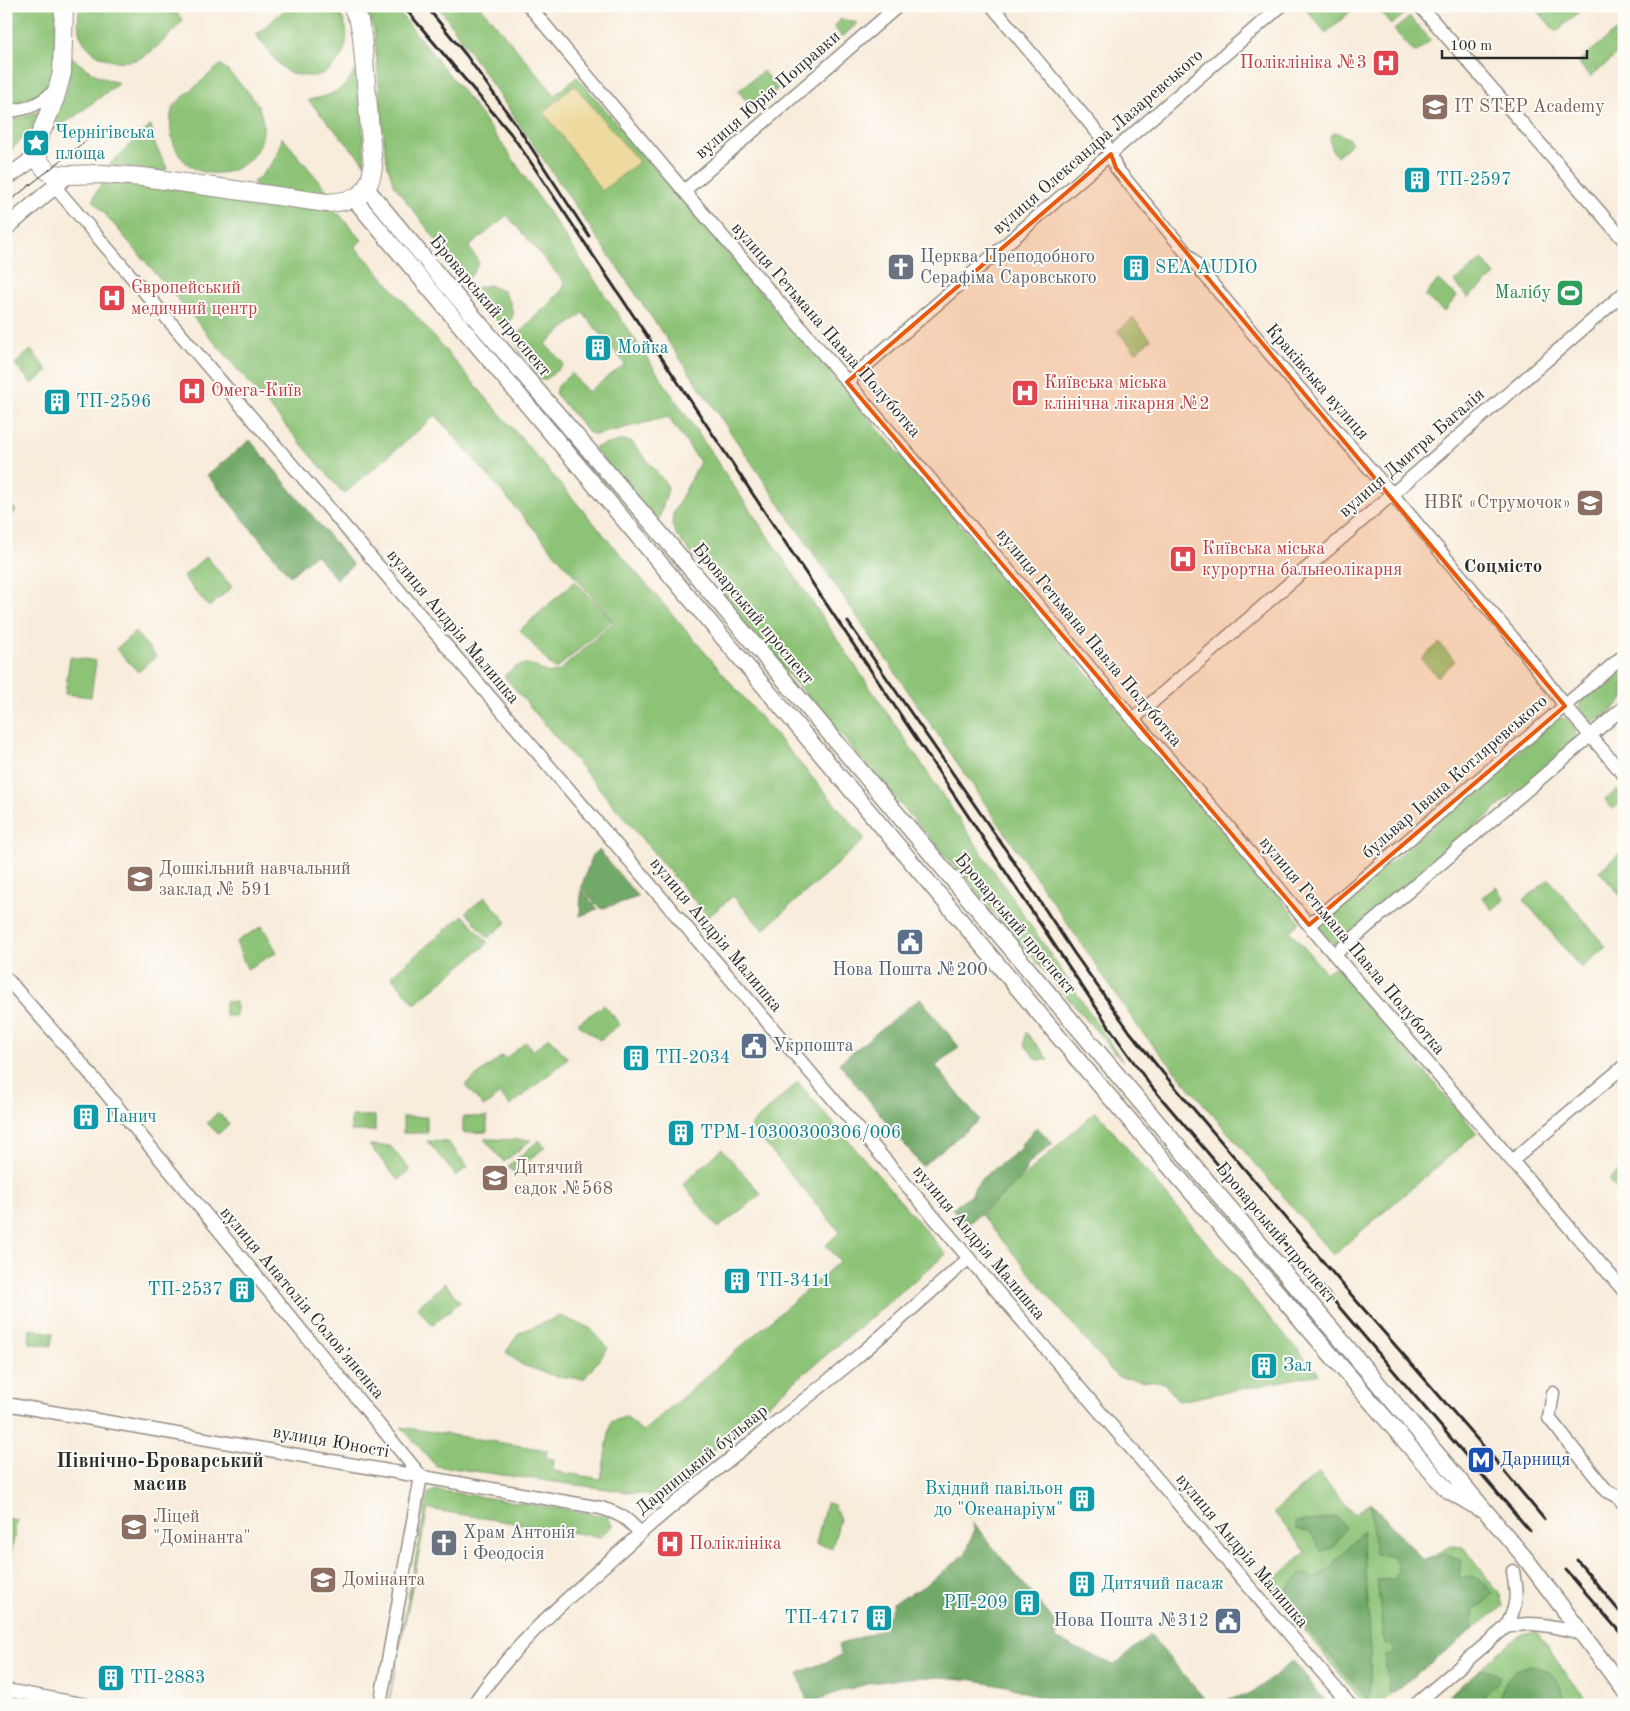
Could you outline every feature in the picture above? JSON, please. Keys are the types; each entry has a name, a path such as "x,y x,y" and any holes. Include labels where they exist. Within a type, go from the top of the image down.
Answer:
{"highway":[{"path":"64,6 62,73 36,145 36,157 46,170 52,174 102,174 143,177 327,203 361,194 372,177 373,167 362,36 359,22 352,6"}],"main road":[{"path":"6,178 36,157"},
{"path":"6,228 68,175"},
{"name":"Броварський проспект","path":"361,194 1078,1060 1446,1489 1488,1514"},
{"name":"Броварський проспект","path":"361,194 667,541 1526,1559 1624,1690"}],"street":[{"name":"вулиця Гетьмана Павла Полуботка","path":"529,6 684,191 1032,596 1133,718 1228,825 1309,925 1624,1290"},
{"name":"вулиця Юрія Поправки","path":"684,191 898,6"},
{"name":"Краківська вулиця","path":"992,6 1102,138 1116,168 1285,372 1392,494 1523,650 1565,706 1624,775"},
{"name":"вулиця Олександра Лазаревського","path":"848,382 1280,6"},
{"path":"1420,6 1624,240"},
{"path":"6,110 35,105 49,96 58,87"},
{"name":"вулиця Андрія Малишка","path":"55,187 1350,1705"},
{"name":"вулиця Дмитра Багалія","path":"1133,718 1624,293"},
{"name":"бульвар Івана Котляревського","path":"1309,925 1624,655"},
{"path":"1335,954 1624,707"},
{"name":"вулиця Анатолія Соловʼяненка","path":"6,978 82,1064 372,1414 421,1476"},
{"path":"1512,1161 1624,1066"},
{"name":"Дарницький бульвар","path":"473,1705 482,1691 535,1628 640,1533 686,1493 850,1363 969,1258"},
{"path":"1553,1393 1549,1418 1607,1491 1624,1504"},
{"name":"вулиця Юності","path":"6,1404 421,1476"},
{"path":"380,1705 421,1476 601,1508 618,1513 628,1519 640,1533"},
{"path":"1506,1627 1517,1595 1513,1571"},
{"path":"1415,1705 1506,1627 1518,1624 1543,1624 1582,1633"},
{"path":"6,1690 87,1705"}],"highlighted area":[{"path":"1111,154 1116,168 1565,706 1309,925 847,382"}],"green space":[{"path":"6,6 56,6 55,55 52,71 47,85 38,95 25,102 6,103"},
{"path":"80,6 172,6 183,21 162,42 144,56 130,61 114,61 91,50 81,37 78,22"},
{"path":"289,6 331,6 341,15 346,26 347,38 344,50 338,61 329,70 318,75 305,76 288,72 278,63 256,35"},
{"path":"365,6 394,6 471,102 510,155 1123,1062 725,601 721,588 677,536 672,525 673,514 700,462 668,417 596,435 588,432 555,393 557,387 571,373 588,392 625,364 583,313 545,344 564,364 548,378 542,380 518,348 519,333 563,289 565,283 507,215 469,247 479,263 471,276 466,279 394,185 385,151 374,30"},
{"path":"445,6 480,6 555,95 577,77 1300,922 1290,931 1326,973 1335,966 1477,1133 1333,1255 1141,1031 441,10"},
{"path":"1308,6 1357,6 1326,33 1305,8"},
{"path":"1376,6 1400,6 1406,13 1391,25"},
{"path":"1541,6 1586,6 1556,32 1537,10"},
{"path":"1410,17 1431,40 1417,52 1413,51 1394,30"},
{"path":"841,19 858,23 842,37 834,27"},
{"path":"1624,24 1622,43 1616,55 1590,77 1578,62"},
{"path":"72,57 94,73 119,83 74,117 47,134 68,85 70,59"},
{"path":"221,64 257,104 263,126 260,145 249,160 234,169 217,173 199,171 184,160 173,141 170,120 173,107"},
{"path":"763,71 778,89 753,109 738,91"},
{"path":"354,72 359,73 365,164 308,100 335,92 350,79"},
{"path":"42,110 29,132 6,155 6,118 21,118"},
{"path":"151,125 155,144 167,168 164,172 109,165"},
{"path":"1335,132 1348,138 1352,143 1337,156 1332,151 1330,136"},
{"path":"282,137 331,195 256,188 253,182 276,157"},
{"path":"110,181 329,209 338,213 362,240 355,247 865,839 763,930 733,896 708,917 504,676 514,668 529,664 545,672 558,672 614,622 436,415 344,494 93,200 99,188"},
{"path":"1482,259 1495,275 1468,298 1455,282"},
{"path":"1438,280 1457,296 1444,312 1425,296"},
{"path":"489,285 503,291 510,302 513,314 506,325 503,321 499,324 472,289"},
{"path":"1133,318 1151,339 1136,352 1117,331"},
{"path":"31,350 48,371 32,384 15,364"},
{"path":"250,440 353,565 336,579 316,554 290,576 207,475"},
{"path":"623,440 632,442 667,485 668,489 658,522 593,448"},
{"path":"6,499 16,511 8,518 6,517"},
{"path":"206,556 232,587 209,607 183,577"},
{"path":"575,581 612,621 555,670 520,630"},
{"path":"135,632 156,656 138,672 116,649"},
{"path":"1439,643 1455,661 1438,677 1421,659"},
{"path":"70,657 96,661 91,697 65,694"},
{"path":"1624,663 1624,699 1603,717 1591,722 1586,720 1579,711 1582,699"},
{"path":"1556,719 1569,720 1574,725 1576,732 1574,741 1341,944 1334,945 1319,928 1320,923"},
{"path":"1617,790 1624,799 1613,809 1605,800"},
{"path":"599,850 638,897 601,909 581,888 592,855"},
{"path":"1620,853 1624,857 1624,900 1599,871"},
{"path":"1549,879 1606,947 1581,968 1524,900"},
{"path":"1496,887 1505,899 1492,910 1482,897"},
{"path":"581,890 598,909 580,916"},
{"path":"485,897 507,922 488,938 466,912"},
{"path":"463,915 488,943 415,1004 391,976"},
{"path":"262,926 277,952 247,969 236,942"},
{"path":"920,998 959,1047 936,1066 979,1120 922,1166 839,1063"},
{"path":"225,1002 236,1002 236,1016 225,1016"},
{"path":"604,1005 620,1024 600,1040 577,1024"},
{"path":"1026,1032 1049,1060 1037,1060 1024,1044"},
{"path":"549,1037 568,1059 510,1106 500,1094 484,1107 465,1085 502,1056 505,1059 526,1042 533,1051"},
{"path":"798,1082 946,1254 659,1496 436,1466 401,1427 547,1450 546,1458 554,1459 553,1471 601,1479 611,1422 627,1416 642,1432 840,1261 826,1245 840,1232 750,1126"},
{"path":"1096,1111 1319,1374 1179,1401 1164,1383 1117,1377 981,1215"},
{"path":"218,1112 229,1124 218,1134 207,1123"},
{"path":"351,1116 375,1116 375,1131 351,1131"},
{"path":"403,1117 427,1117 427,1133 403,1133"},
{"path":"463,1117 487,1117 487,1132 463,1133"},
{"path":"1037,1127 1053,1143 1026,1166 1025,1172 1018,1181 966,1226 952,1208 971,1196 982,1178 1023,1147 1021,1144"},
{"path":"484,1139 531,1140 504,1162"},
{"path":"539,1140 545,1147 514,1173 508,1166"},
{"path":"427,1141 448,1142 468,1167 456,1176"},
{"path":"369,1145 390,1146 410,1170 398,1180"},
{"path":"722,1149 761,1194 718,1228 683,1184"},
{"path":"1624,1168 1624,1198 1608,1180"},
{"path":"445,1283 460,1302 432,1325 417,1307"},
{"path":"560,1316 590,1328 608,1348 584,1379 555,1376 522,1365 506,1352 519,1333"},
{"path":"30,1329 53,1333 51,1346 29,1343"},
{"path":"1318,1473 1354,1515 1370,1502 1423,1560 1448,1547 1464,1547 1500,1595 1503,1606 1393,1692 1380,1705 1365,1705 1268,1585 1306,1552 1274,1512"},
{"path":"436,1490 608,1516 612,1526 600,1537 428,1509 388,1705 428,1493"},
{"path":"1370,1502 1423,1560 1432,1559 1445,1553 1461,1560 1459,1578 1471,1576 1484,1582 1493,1594 1473,1611 1474,1629 1393,1692 1389,1692 1385,1656 1389,1656 1394,1652 1392,1645 1384,1644 1377,1580 1395,1579 1398,1566 1391,1555 1375,1554"},
{"path":"826,1503 834,1505 840,1519 832,1548 816,1544"},
{"path":"1337,1516 1345,1528 1333,1548 1322,1552 1310,1532 1297,1529 1295,1522 1318,1520"},
{"path":"6,1518 17,1520 7,1579 6,1579"},
{"path":"973,1523 1056,1623 1055,1639 1114,1665 1150,1635 1208,1703 1254,1692 1293,1661 1328,1705 1305,1705 1302,1701 1298,1705 1062,1705 1007,1686 974,1680 940,1677 907,1678 871,1683 838,1692 808,1704 798,1673 841,1656 838,1645 886,1628 886,1617 890,1614 893,1603 918,1590 966,1553 974,1531"},
{"path":"1363,1531 1362,1540 1370,1640 1369,1701 1280,1596 1302,1573 1315,1579 1330,1567"},
{"path":"1537,1632 1568,1677 1591,1705 1438,1705 1518,1636"},
{"path":"1532,1665 1541,1668 1556,1679 1567,1705 1484,1705 1498,1700 1506,1681 1515,1670"},
{"path":"1481,1669 1501,1675 1496,1684 1483,1696 1477,1705 1440,1705 1447,1697 1470,1681"}],"sand":[{"path":"574,85 639,162 602,191 544,112"}],"tram line":[{"path":"6,204 102,128"}],"railway":[{"path":"403,6 511,134 532,164 1150,1085 1530,1531"},
{"path":"426,6 466,55 519,129 589,236"},
{"path":"848,622 1130,1032 1354,1298 1544,1519"},
{"path":"1577,1560 1624,1617"},
{"path":"1566,1570 1624,1637"}],"place":[{"name":"Поліклініка №3","path":"1386,63"},
{"name":"IT STEP Academy","path":"1435,107"},
{"name":"Чернігівська площа","path":"36,143"},
{"name":"ТП-2597","path":"1417,180"},
{"name":"Церква Преподобного Серафіма Саровського","path":"901,267"},
{"name":"SEA AUDIO","path":"1136,268"},
{"name":"Малібу","path":"1570,293"},
{"name":"Європейський медичний центр","path":"112,298"},
{"name":"Мойка","path":"598,348"},
{"name":"Омега-Київ","path":"192,391"},
{"name":"Київська міська клінічна лікарня №2","path":"1025,393"},
{"name":"ТП-2596","path":"57,402"},
{"name":"НВК «Струмочок»","path":"1590,503"},
{"name":"Київська міська курортна бальнеолікарня","path":"1183,559"},
{"name":"Дошкільний навчальний заклад № 591","path":"140,879"},
{"name":"Нова Пошта №200","path":"910,942"},
{"name":"Укрпошта","path":"754,1046"},
{"name":"ТП-2034","path":"636,1058"},
{"name":"Панич","path":"86,1117"},
{"name":"ТРМ-10300300306/006","path":"681,1133"},
{"name":"Дитячий садок №568","path":"495,1178"},
{"name":"ТП-3411","path":"737,1281"},
{"name":"ТП-2537","path":"242,1290"},
{"name":"Зал","path":"1264,1366"},
{"name":"Дарниця","path":"1481,1460"},
{"name":"Вхідний павільон до \"Океанаріум\"","path":"1082,1499"},
{"name":"Ліцей \"Домінанта\"","path":"134,1527"},
{"name":"Храм Антонія і Феодосія","path":"444,1543"},
{"name":"Поліклініка","path":"670,1544"},
{"name":"Домінанта","path":"323,1580"},
{"name":"Дитячий пасаж","path":"1082,1584"},
{"name":"РП-209","path":"1027,1603"},
{"name":"ТП-4717","path":"879,1618"},
{"name":"Нова Пошта №312","path":"1228,1621"},
{"name":"ТП-2883","path":"111,1678"}],"district":[{"name":"Соцмісто","path":"1503,567"},
{"name":"Північно-Броварський масив","path":"160,1474"}]}
